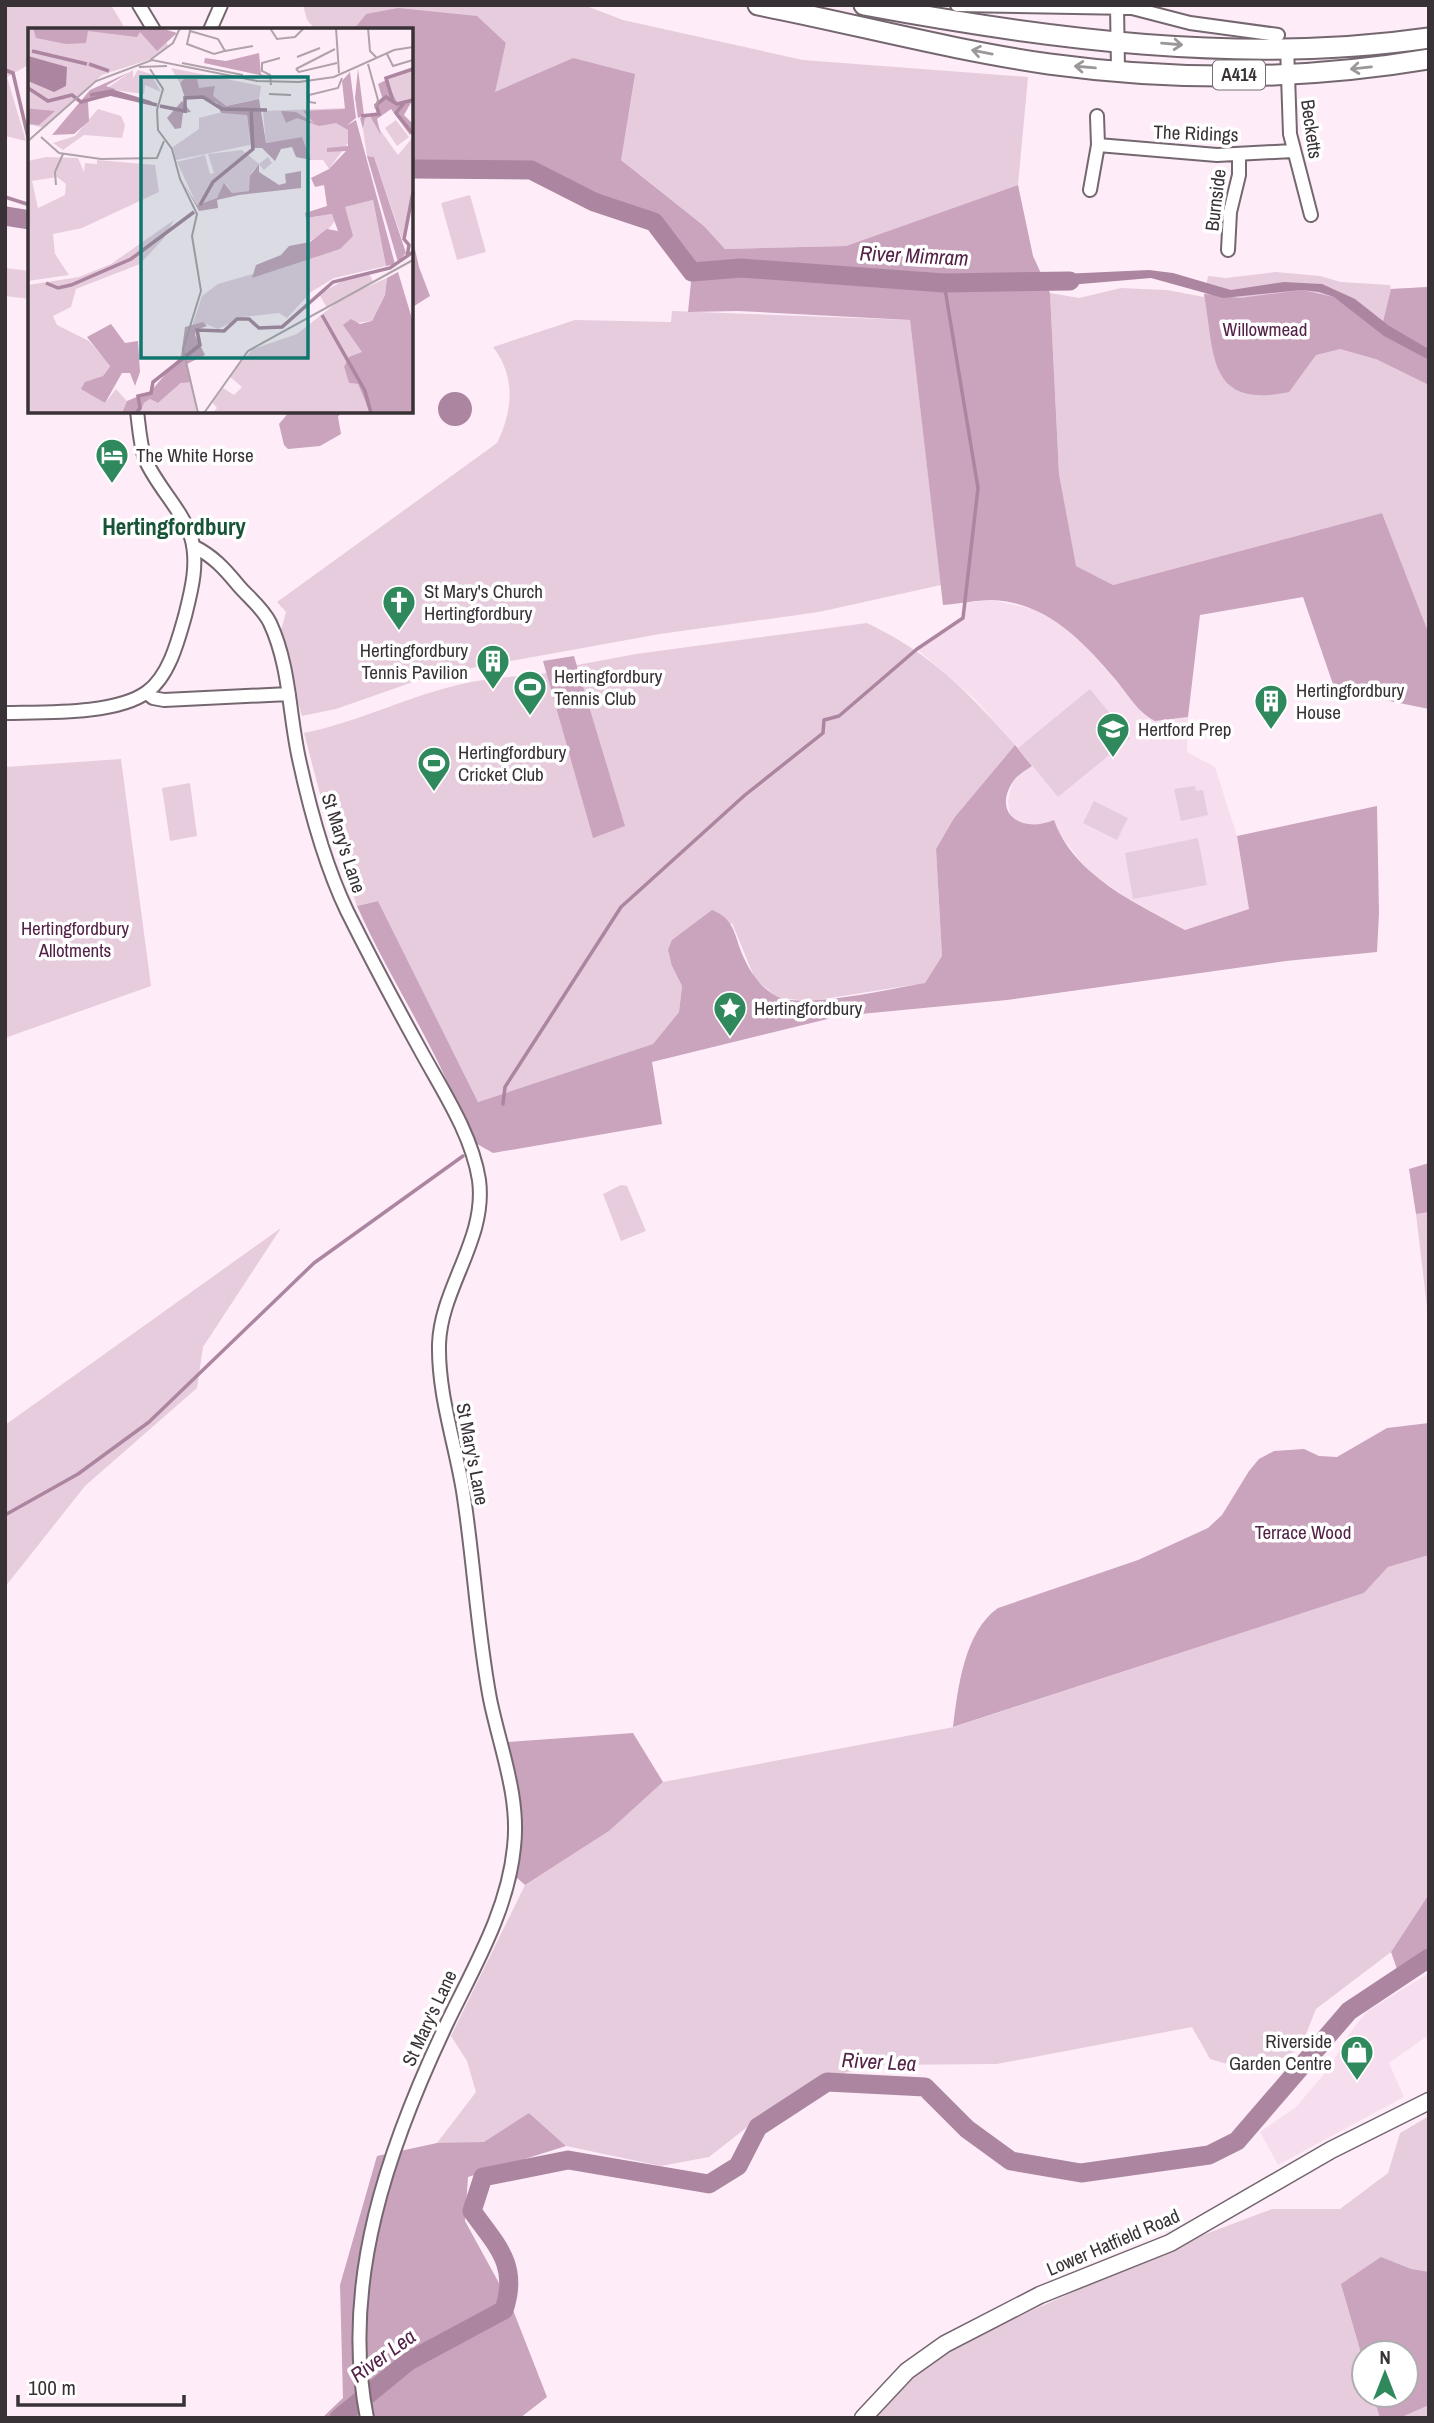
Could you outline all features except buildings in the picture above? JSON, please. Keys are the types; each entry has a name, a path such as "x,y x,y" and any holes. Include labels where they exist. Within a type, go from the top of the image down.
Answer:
{"highway":[{"name":"A414","path":"758,5 1000,55 1118,70 1203,75 1287,74 1362,69 1429,59"},
{"name":"A414","path":"864,5 994,28 1120,42 1206,47 1282,41 1429,38"}],"main road":[{"name":"Lower Hatfield Road","path":"863,2418 907,2371 945,2344 1040,2295 1170,2244 1331,2150 1429,2101"}],"street":[{"path":"138,5 152,28"},
{"path":"210,28 221,5"},
{"path":"957,5 1117,6 1282,41"},
{"path":"1117,6 1120,42 1118,70"},
{"name":"Becketts","path":"1282,41 1293,151 1311,215"},
{"path":"1090,190 1098,145 1097,116"},
{"name":"The Ridings","path":"1098,145 1177,154 1239,155 1293,151"},
{"name":"Burnside","path":"1228,250 1230,212 1239,175 1239,155"},
{"path":"5,713 100,707 147,693 166,668 181,630 194,573 193,546 183,518 146,459 137,413"},
{"name":"St Mary's Lane","path":"193,546 213,557 225,568 269,620 289,694 301,766 332,877 456,1116 478,1178 479,1201 471,1242 447,1301 440,1327 440,1368 444,1407 463,1494 476,1623 515,1816 512,1867 491,1932 419,2084 389,2165 372,2228 360,2298 358,2345 360,2386 367,2418"},
{"path":"147,693 153,698 177,700 289,694"}],"shaded area":[{"path":"1149,270 1173,273 1231,290 1284,282 1322,284 1355,299 1388,325 1429,349 1429,360 1384,336 1334,297 1319,292 1302,290 1223,298 1151,278 1046,287 1040,275"},
{"path":"455,392 467,397 472,409 467,421 455,426 443,421 438,409 443,397"},
{"name":"Hertford Prep","path":"992,600 1037,610 1060,623 1084,644 1148,718 1155,721 1188,717 1187,752 1215,767 1237,836 1249,909 1185,930 1132,901 1089,872 1058,832 1017,823 1011,819 1008,802 1014,780 1032,765 975,699 917,649 963,618 964,603"},
{"name":"Riverside Garden Centre","path":"1429,1973 1429,2035 1389,2063 1404,2097 1278,2165 1260,2132 1296,2107 1330,2067 1349,2034 1366,2012"}],"green space":[{"path":"5,5 111,5 125,28 28,28 28,65 7,77 26,141 5,136"},
{"path":"303,5 584,5 623,20 803,60 1028,77 1018,185 846,246 725,249 704,226 621,160 573,58 494,93 506,44 366,14 355,28 314,28 307,20"},
{"path":"398,8 477,16 506,43 495,92 573,58 635,74 621,160 704,226 725,249 846,246 1018,185 1033,256 1050,293 1059,474 1076,566 1113,585 1382,513 1429,634 1429,709 1335,690 1303,597 1200,615 1188,717 1155,721 1138,708 1076,637 1046,616 1011,602 992,600 943,605 910,320 738,311 688,312 692,272 654,222 600,204 531,170 413,169 413,28 355,28 366,14"},
{"path":"470,195 486,252 457,260 441,203"},
{"path":"413,241 419,267 430,296 413,307"},
{"path":"5,268 28,271 28,299 5,296"},
{"path":"1276,272 1320,276 1341,282 1390,285 1391,289 1429,287 1429,634 1382,513 1113,585 1075,566 1059,474 1050,293 1079,298 1121,288 1167,290 1204,297 1208,276 1226,278"},
{"path":"1429,287 1429,349 1383,322 1391,289"},
{"name":"Willowmead","path":"1302,290 1334,297 1429,360 1429,385 1376,359 1340,349 1316,355 1289,392 1262,395 1243,392 1229,385 1214,356 1204,294 1240,298"},
{"path":"672,311 910,320 941,585 819,612 660,634 433,675 336,709 302,716 279,638 286,612 277,602 497,443 506,418 510,394 506,370 493,347 575,320 671,322"},
{"path":"288,413 341,413 338,417 341,434 320,446 288,449 284,445 279,424"},
{"path":"867,623 930,661 965,691 1015,745 954,818 936,849 942,956 925,983 811,1001 778,998 755,979 732,923 672,966 682,986 679,1012 653,1044 478,1102 378,901 357,906 325,813 304,733 445,688 496,678 547,673 593,837 624,826 577,665 636,654"},
{"path":"574,656 625,826 593,838 543,661"},
{"path":"1090,689 1130,738 1058,797 1018,748"},
{"path":"1015,745 1032,766 1016,778 1008,792 1006,802 1013,818 1031,824 1054,820 1063,840 1091,872 1127,898 1185,930 1249,909 1237,836 1377,806 1377,952 1286,961 1007,1000 840,1016 652,1062 662,1124 493,1153 470,1140 432,1050 357,906 378,901 478,1102 653,1044 679,1012 682,986 668,950 672,940 712,910 730,923 752,973 760,984 776,996 805,1001 925,983 942,956 936,849 954,818"},
{"name":"Hertingfordbury Allotments","path":"121,759 151,986 5,1038 5,767"},
{"path":"190,783 197,836 170,841 162,788"},
{"path":"1195,786 1196,791 1203,790 1208,815 1181,821 1174,789"},
{"path":"1094,801 1128,818 1117,840 1083,823"},
{"path":"1198,838 1207,885 1133,899 1125,853"},
{"path":"1429,1163 1429,1212 1416,1214 1409,1169"},
{"path":"621,1185 627,1186 646,1231 621,1241 603,1194"},
{"path":"1429,1212 1429,1324 1416,1214"},
{"path":"281,1228 203,1347 197,1388 85,1486 5,1587 5,1425"},
{"name":"Terrace Wood","path":"1429,1423 1429,1555 1388,1567 1364,1593 953,1727 960,1679 970,1646 977,1631 998,1608 1138,1560 1208,1528 1222,1515 1259,1459 1274,1451 1304,1449 1319,1456 1337,1457 1387,1428"},
{"path":"1429,1555 1429,1894 1391,1952 1316,2009 1300,2049 1255,2072 1210,2059 1192,2027 997,2064 874,2065 822,2079 751,2124 709,2157 661,2166 566,2146 529,2113 485,2146 437,2143 476,2092 467,2061 451,2036 525,1885 609,1831 663,1782 954,1727 1364,1593 1388,1567"},
{"path":"633,1733 663,1782 609,1831 525,1885 516,1877 520,1823 508,1742"},
{"path":"1429,1894 1429,1947 1417,1959 1397,1969 1391,1952"},
{"path":"529,2113 566,2146 468,2177 465,2221 511,2305 547,2397 520,2418 322,2418 343,2398 340,2285 377,2156 437,2143 484,2142"},
{"path":"1429,2116 1429,2418 871,2418 916,2372 965,2340 1195,2238 1272,2209 1340,2209 1388,2173 1400,2133"},
{"path":"1381,2257 1411,2269 1429,2272 1429,2405 1420,2409 1420,2339 1357,2339 1341,2284"},
{"path":"1377,2409 1420,2409 1399,2418 1380,2418"}],"waterway":[{"path":"5,70 13,73 28,137"},
{"name":"River Mimram","path":"413,169 531,170 594,202 654,222 692,272 741,268 944,283 1070,281"},
{"path":"5,197 28,204"},
{"name":"River Mimram","path":"5,216 28,220"},
{"path":"503,1104 505,1087 621,907 745,795 823,733 824,720 839,716 917,649 963,618 978,488 944,283"},
{"path":"5,1515 78,1474 149,1422 314,1263 463,1156"},
{"name":"River Lea","path":"339,2418 409,2361 504,2310 508,2294 507,2268 497,2246 472,2211 483,2177 568,2160 709,2184 738,2166 758,2127 827,2082 925,2087 967,2129 1011,2161 1081,2173 1209,2155 1237,2141 1349,2011 1429,1958"}],"place":[{"name":"The White Horse","path":"112,485"},
{"name":"St Mary's Church Hertingfordbury","path":"399,632"},
{"name":"Hertingfordbury Tennis Pavilion","path":"493,691"},
{"name":"Hertingfordbury Tennis Club","path":"530,717"},
{"name":"Hertingfordbury House","path":"1271,731"},
{"name":"Hertford Prep","path":"1113,759"},
{"name":"Hertingfordbury Cricket Club","path":"434,793"},
{"name":"Hertingfordbury","path":"730,1038"},
{"name":"Riverside Garden Centre","path":"1357,2082"}],"district":[{"name":"Hertingfordbury","path":"174,527"}]}
